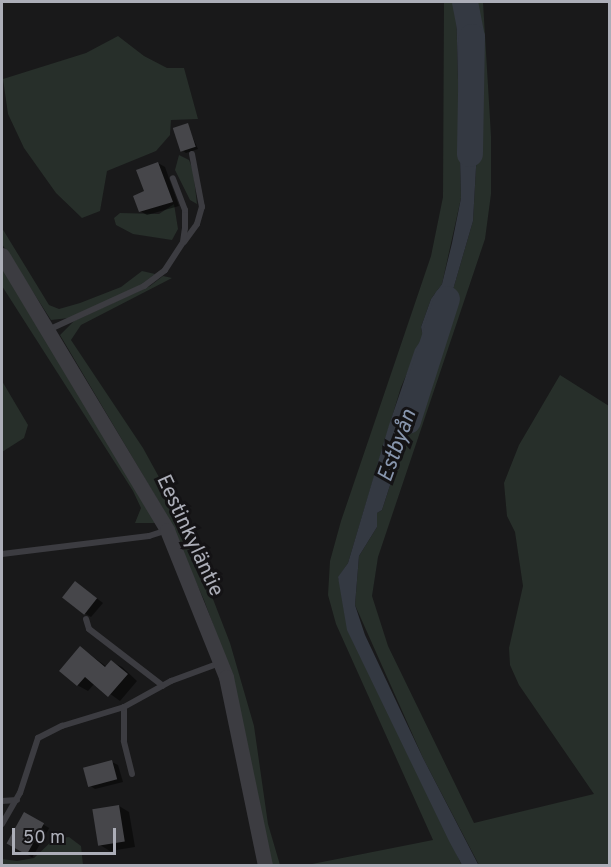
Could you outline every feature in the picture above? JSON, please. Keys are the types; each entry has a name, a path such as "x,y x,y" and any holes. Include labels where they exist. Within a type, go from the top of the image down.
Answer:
{"street":[{"name":"Eestinkyläntie","path":"2,255 167,530 221,663 237,721 265,866"}],"lane":[{"path":"48,330 144,286 165,270 197,224 202,207 192,154"},
{"path":"172,178 185,210 183,242"},
{"path":"2,554 140,537 167,530"},
{"path":"86,619 88,629 163,686"},
{"path":"2,824 17,800 38,738 62,726 124,707 163,686 221,663"},
{"path":"124,707 124,741 132,774"},
{"path":"2,801 17,800"}],"shaded area":[{"path":"444,2 456,2 461,198 442,284 431,299 421,327 423,337 401,387 348,563 338,578 461,864 302,866 433,840 336,624 328,595 330,561 341,521 431,256 443,197"},
{"path":"472,2 483,2 491,136 491,194 485,239 378,557 372,596 388,646 474,823 594,794 519,685 510,665 509,648 523,586 515,532 507,516 504,483 519,445 560,375 609,406 609,865 479,865 423,758 355,605 359,556 377,527 377,513 382,510 417,402 424,360 448,307 473,221 477,150 471,116 475,64"},
{"path":"118,36 144,56 167,68 184,68 198,119 171,120 170,135 156,151 107,171 100,211 82,218 56,193 24,148 8,114 3,79 86,53"},
{"path":"179,155 189,160 193,170 197,204 190,200 175,170"},
{"path":"174,204 178,229 172,240 133,234 116,225 114,218 120,213 159,214"},
{"path":"2,228 49,305 59,309 121,287 142,271 155,274 138,287 69,318 51,320 2,244"},
{"path":"2,267 156,523 135,523 141,508 133,491 2,286"},
{"path":"163,276 172,278 81,325 71,340 143,448 182,519 230,643 254,726 268,824 280,865 271,865 234,682 204,600 163,509 60,335 74,321 150,286"},
{"path":"2,381 28,425 24,438 2,452"},
{"path":"69,837 81,846 83,865 2,865 2,859 17,861 34,858 54,839"}],"water":[{"path":"456,2 473,4 475,64 471,116 477,150 473,221 448,307 424,360 417,402 382,510 377,513 377,527 359,556 355,605 365,635 423,758 479,866 462,865 449,841 347,630 338,577 348,563 389,425 415,349 423,337 421,327 431,299 442,284 452,243 461,198"}],"building":[{"path":"188,123 196,147 181,152 173,128"},
{"path":"158,162 173,202 139,212 133,196 144,191 136,170"},
{"path":"75,581 97,598 84,615 62,598"},
{"path":"80,646 105,667 111,660 128,674 108,697 85,677 77,686 59,671"},
{"path":"112,760 117,779 88,787 83,768"},
{"path":"119,805 125,842 98,846 92,809"},
{"path":"24,812 44,823 27,855 7,843"}],"waterway":[{"name":"Estbyån","path":"465,2 472,37 470,154"},
{"name":"Estbyån","path":"408,421 447,299"}]}
